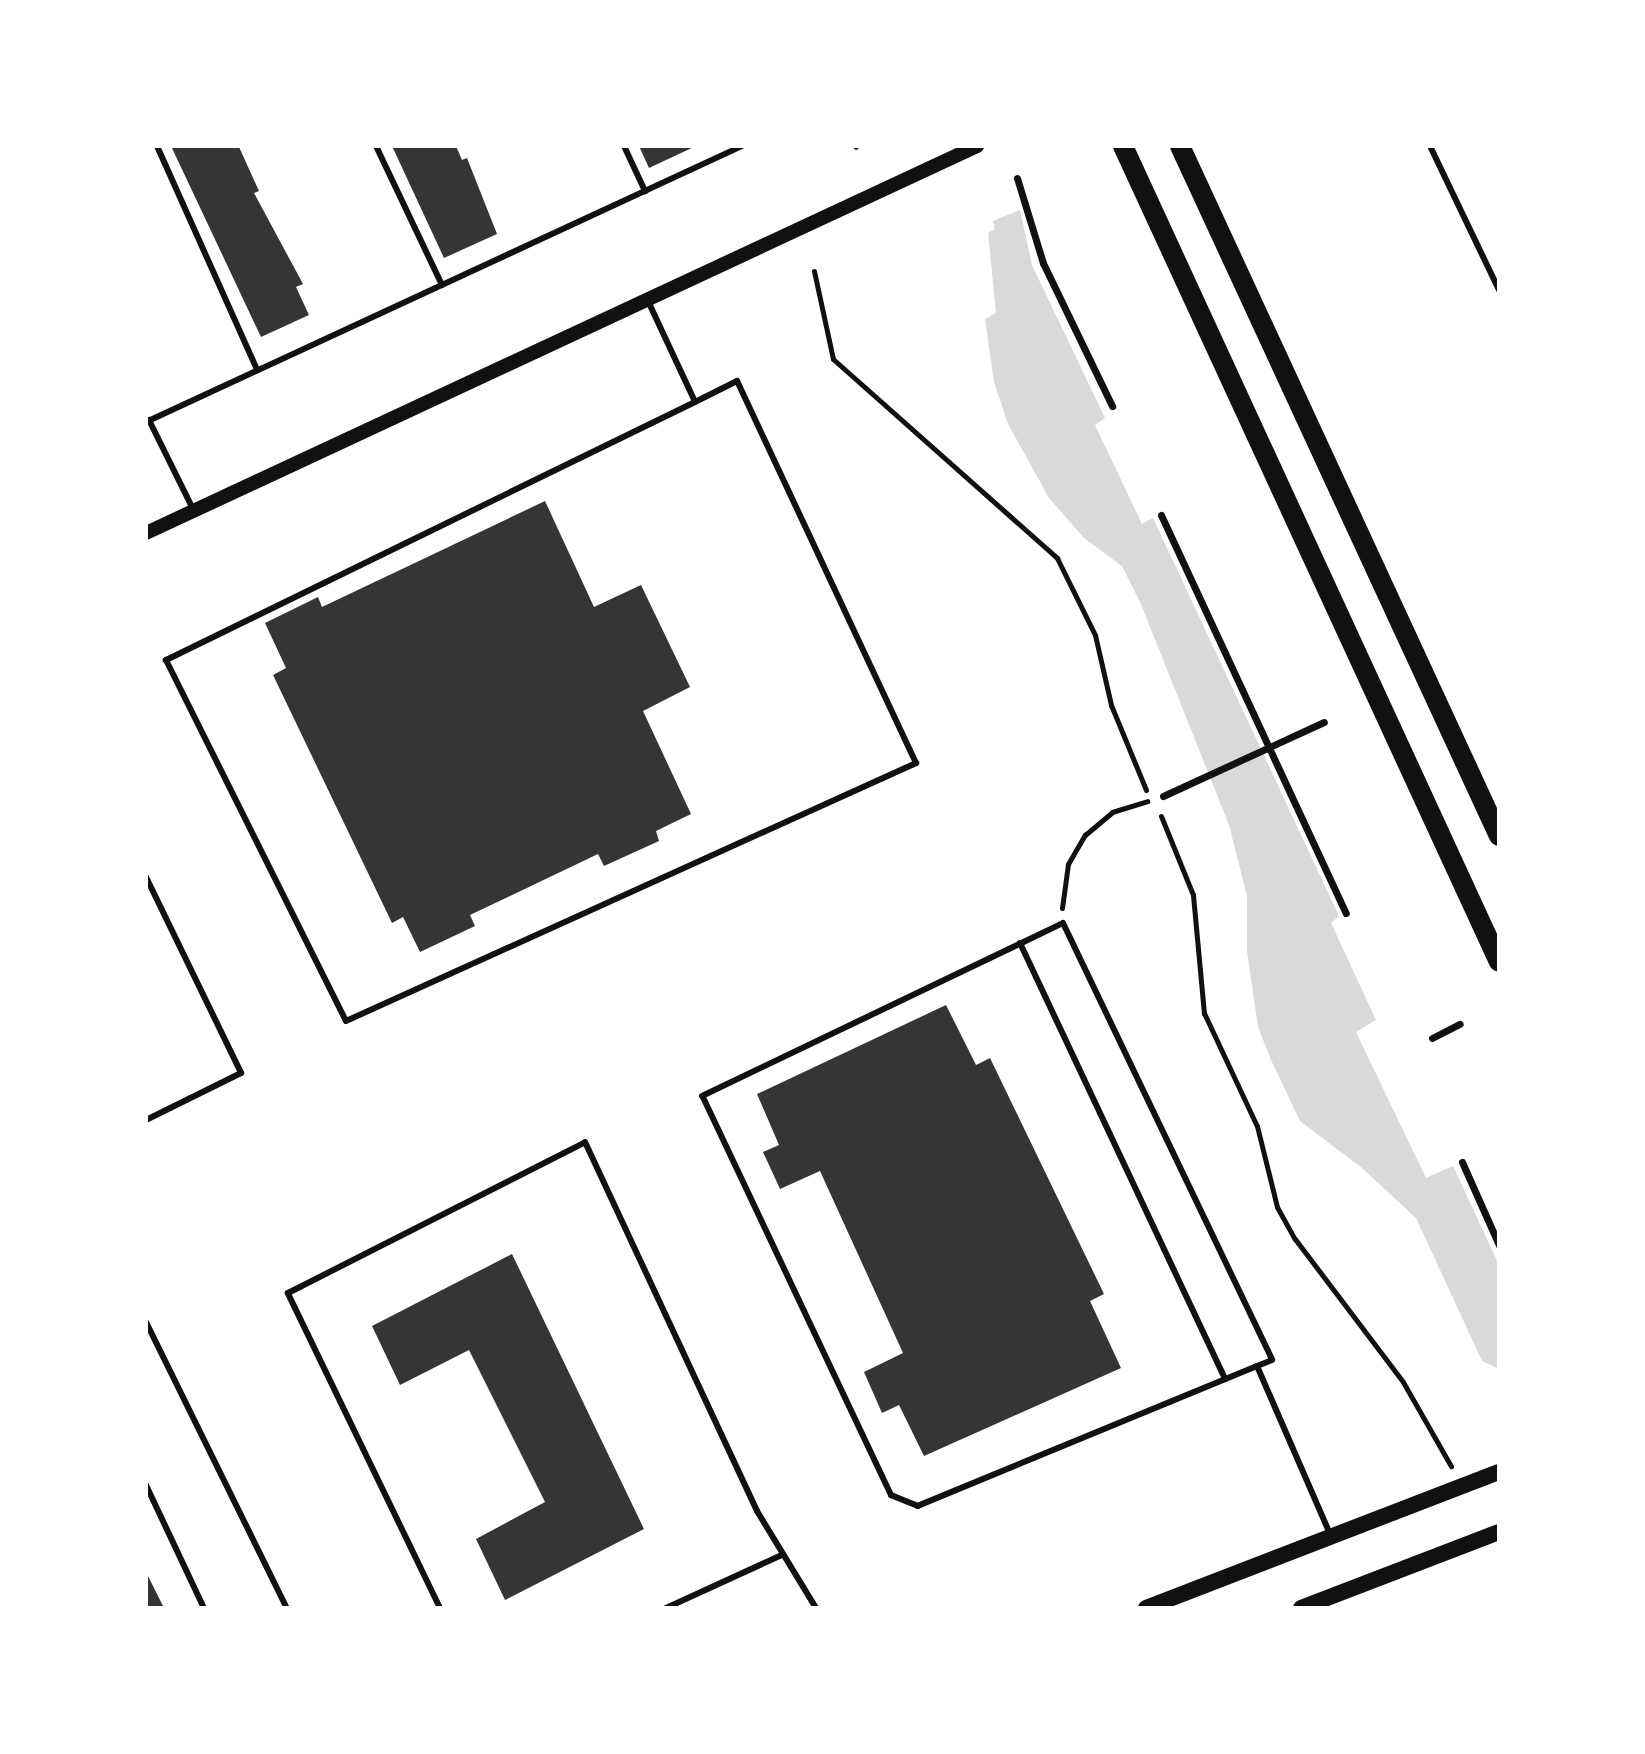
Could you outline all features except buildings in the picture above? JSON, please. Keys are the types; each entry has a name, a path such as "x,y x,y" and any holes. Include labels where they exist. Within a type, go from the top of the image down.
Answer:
{"main road":[{"path":"1123,146 1499,962"},
{"path":"1180,146 1499,836"},
{"path":"1146,1608 1499,1472"},
{"path":"1301,1608 1499,1532"}],"street":[{"path":"146,533 977,146"},
{"path":"1017,178 1043,263 1112,406"},
{"path":"1161,515 1346,913"},
{"path":"1163,796 1324,722"},
{"path":"1432,1038 1460,1024"},
{"path":"1462,1162 1499,1245"}],"lane":[{"path":"157,146 257,370"},
{"path":"376,146 442,285"},
{"path":"624,146 645,191"},
{"path":"194,511 147,421 742,146"},
{"path":"1430,146 1499,290"},
{"path":"648,301 695,402"},
{"path":"737,381 916,763 346,1021 166,660 695,402 737,381"},
{"path":"146,877 241,1073 146,1120"},
{"path":"1063,923 1272,1360 918,1506 891,1495 702,1096 1063,923"},
{"path":"1020,943 1225,1379"},
{"path":"440,1608 288,1293 585,1142 782,1555 816,1608"},
{"path":"146,1322 287,1608"},
{"path":"1257,1366 1331,1536"},
{"path":"146,1485 204,1608"},
{"path":"666,1608 782,1555"}],"path":[{"path":"814,271 833,359 1057,558 1095,635 1111,705 1193,895 1204,1013 1257,1126 1277,1207 1295,1239 1403,1382 1462,1486"},
{"path":"1063,923 1061,894 1068,864 1085,835 1112,812 1151,799"}],"shaded area":[{"path":"1020,210 1032,265 1105,418 1095,425 1142,524 1153,518 1339,916 1331,923 1376,1020 1356,1032 1426,1178 1453,1166 1499,1265 1499,1369 1482,1361 1416,1218 1362,1168 1300,1121 1258,1027 1247,951 1247,896 1229,825 1140,602 1122,566 1084,538 1049,498 1008,424 994,382 985,319 996,313 988,233 995,229 993,221"}]}
